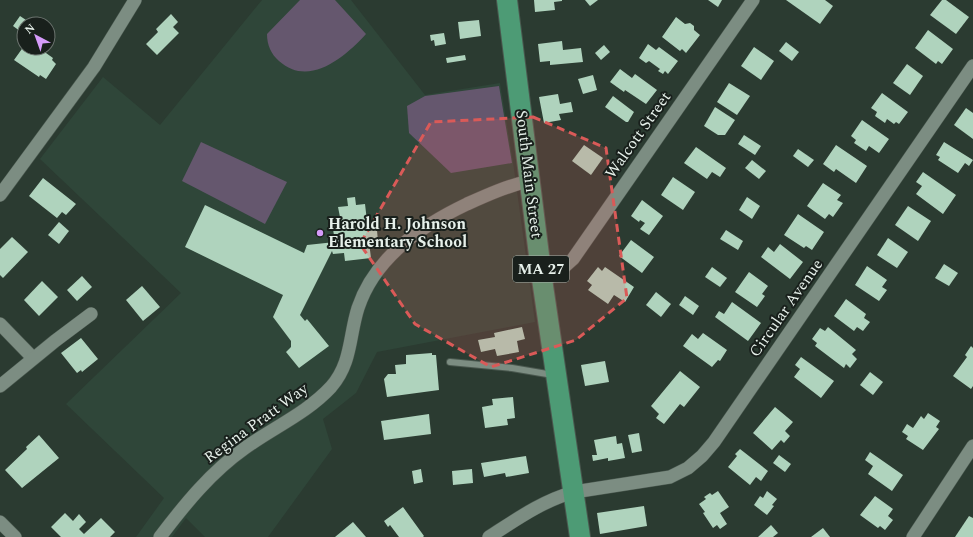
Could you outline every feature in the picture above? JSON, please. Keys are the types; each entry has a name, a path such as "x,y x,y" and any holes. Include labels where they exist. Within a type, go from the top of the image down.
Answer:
{"main road":[{"name":"South Main Street","path":"507,0 542,279 580,537"}],"street":[{"path":"0,195 78,90 135,0"},
{"name":"Walcott Street","path":"542,279 555,275 573,259 753,0"},
{"name":"Circular Avenue","path":"489,537 534,508 561,496 574,492 670,477 688,468 702,456 714,442 973,66"},
{"name":"Regina Pratt Way","path":"160,537 185,505 216,471 231,458 306,409 332,386 342,372 348,358 358,309 369,284 400,246 413,235 441,217 502,188 529,181"},
{"path":"0,386 33,358 90,314"},
{"path":"0,324 33,358"},
{"path":"913,537 973,446"},
{"path":"0,522 15,537"}],"lane":[{"path":"450,362 512,368 557,376"}],"highlighted area":[{"path":"533,117 606,148 627,298 576,340 491,367 415,324 360,244 431,122"}],"shaded area":[{"name":"Harold H. Johnson Elementary School","path":"262,0 351,0 425,95 500,83 513,162 535,322 377,352 356,393 323,419 332,449 268,537 205,537 186,518 172,537 136,537 164,498 66,404 181,293 40,159 103,77 160,125"},
{"path":"300,0 335,0 366,34 348,52 326,66 314,70 302,71 290,69 279,61 270,49 267,34"},
{"path":"499,86 512,163 451,173 409,133 407,106 425,96"},
{"path":"201,142 287,182 265,224 182,181"}],"building":[{"path":"534,0 562,1 554,2 555,10 535,12"},
{"path":"585,0 598,0 590,6"},
{"path":"708,0 722,0 718,7"},
{"path":"786,0 825,0 833,6 820,24"},
{"path":"942,0 946,0 969,17 956,34 930,15"},
{"path":"171,14 178,22 173,27 179,33 157,55 146,44 158,32 156,29"},
{"path":"676,17 685,24 690,23 694,26 694,30 700,35 686,53 682,49 680,51 662,37"},
{"path":"479,20 481,36 460,39 458,22"},
{"path":"928,30 953,49 942,64 938,61 936,64 915,48"},
{"path":"444,33 446,44 435,46 434,40 431,41 430,35"},
{"path":"562,41 563,50 581,48 583,62 550,65 550,61 540,62 538,44"},
{"path":"786,42 799,52 792,61 779,51"},
{"path":"648,44 656,50 659,47 678,61 668,74 665,71 663,74 658,71 660,69 649,61 646,63 639,58"},
{"path":"604,45 610,52 601,60 595,53"},
{"path":"754,47 774,61 761,80 741,66"},
{"path":"465,55 466,60 447,63 446,58"},
{"path":"17,56 50,56 56,64 46,79 40,75 39,77 14,60"},
{"path":"907,64 923,76 910,95 893,83"},
{"path":"620,69 632,78 635,74 657,90 646,104 625,90 624,92 610,82"},
{"path":"593,75 597,90 583,94 578,79"},
{"path":"729,83 750,96 737,115 717,102"},
{"path":"882,93 908,112 899,124 896,122 894,124 887,119 885,123 875,116 877,112 871,108"},
{"path":"558,94 560,104 571,102 573,112 559,114 561,120 544,123 539,97"},
{"path":"613,96 634,112 628,122 605,107"},
{"path":"715,107 735,120 725,135 718,135 704,126"},
{"path":"966,108 973,113 973,139 954,125"},
{"path":"862,120 889,139 879,153 869,146 866,151 854,143 856,140 851,136"},
{"path":"744,135 761,146 755,155 738,144"},
{"path":"944,142 973,160 969,166 965,163 958,173 938,160 940,157 936,155"},
{"path":"584,145 603,158 591,175 572,161"},
{"path":"836,145 867,166 856,183 836,169 834,172 823,164"},
{"path":"696,147 726,168 720,177 712,172 707,179 684,163"},
{"path":"798,149 814,160 808,167 793,156"},
{"path":"752,160 766,171 759,179 745,168"},
{"path":"923,172 956,195 943,214 916,194 922,186 916,182"},
{"path":"673,177 695,192 683,210 661,195"},
{"path":"43,178 76,204 66,215 62,212 57,218 29,196"},
{"path":"823,183 841,195 837,200 843,203 833,217 829,214 825,219 807,206"},
{"path":"355,197 356,205 365,204 367,221 376,220 378,241 369,242 371,258 345,261 344,253 333,254 332,251 300,315 305,321 307,319 329,346 299,368 286,352 291,347 291,341 273,317 283,295 185,247 205,205 304,253 307,245 335,242 333,229 336,228 335,218 340,217 338,207 348,206 347,198"},
{"path":"747,197 760,206 752,219 739,210"},
{"path":"642,200 663,216 649,235 640,229 645,223 640,220 639,222 631,216"},
{"path":"908,206 931,221 918,241 895,225"},
{"path":"798,214 824,232 812,250 806,246 804,248 784,235"},
{"path":"59,222 69,231 59,244 48,235"},
{"path":"726,230 743,241 738,250 720,239"},
{"path":"12,237 28,252 3,278 0,275 0,249"},
{"path":"888,238 908,252 897,268 877,255"},
{"path":"631,240 654,257 642,273 619,256"},
{"path":"780,244 803,262 790,279 761,257 768,247 774,252"},
{"path":"944,264 958,273 949,286 935,278"},
{"path":"867,266 887,280 882,287 887,290 879,301 855,285"},
{"path":"598,267 602,271 605,267 634,287 625,302 614,295 608,304 588,290 592,285 587,281"},
{"path":"712,267 727,278 720,287 705,277"},
{"path":"749,272 768,286 762,294 765,296 757,307 735,292"},
{"path":"82,276 92,287 77,301 67,290"},
{"path":"42,281 58,297 39,316 24,300"},
{"path":"142,286 160,307 143,321 126,300"},
{"path":"656,292 671,304 661,317 646,305"},
{"path":"685,296 699,306 693,315 679,305"},
{"path":"846,299 866,314 864,318 870,322 863,331 857,327 854,331 834,316"},
{"path":"732,302 761,323 748,341 715,317 719,311 724,314"},
{"path":"522,327 525,339 517,341 519,352 497,356 495,349 481,352 478,340 495,337 494,333"},
{"path":"828,327 856,350 852,354 857,359 850,368 846,364 844,368 815,346 817,343 812,339 820,328 825,331"},
{"path":"703,333 727,350 720,361 718,360 712,367 683,346 692,334 698,339"},
{"path":"81,338 98,359 82,372 81,370 77,373 61,353"},
{"path":"971,346 973,348 973,386 971,389 953,376 967,357 965,355"},
{"path":"432,353 432,355 436,355 439,390 387,397 384,379 388,374 396,374 395,365 406,364 406,355"},
{"path":"801,357 834,381 821,398 794,377 800,369 795,365"},
{"path":"605,361 609,382 585,386 581,365"},
{"path":"680,371 700,387 684,407 680,404 664,424 656,418 659,414 651,406"},
{"path":"870,372 883,382 873,395 860,385"},
{"path":"513,397 515,418 507,419 508,425 485,428 482,407 493,405 492,399"},
{"path":"775,407 793,422 785,431 790,436 784,443 781,440 772,450 753,433"},
{"path":"928,413 940,421 936,427 939,429 923,450 906,439 908,436 902,432 907,424 913,428 921,416 924,419"},
{"path":"429,414 431,434 384,440 381,421"},
{"path":"639,433 642,451 632,453 628,435"},
{"path":"39,435 59,458 22,488 5,470"},
{"path":"616,436 617,444 622,443 625,458 608,461 608,458 593,461 592,455 597,455 594,440"},
{"path":"740,449 768,471 761,481 756,477 750,485 728,467 737,456 735,454"},
{"path":"870,452 903,475 892,491 868,474 873,466 865,460"},
{"path":"779,455 791,464 785,472 773,463"},
{"path":"526,456 529,473 506,477 505,473 484,477 481,463"},
{"path":"421,469 423,482 414,484 412,471"},
{"path":"472,469 473,483 453,485 452,471"},
{"path":"718,491 729,507 720,513 727,524 720,529 717,525 713,528 699,504 706,499 704,497 710,493 712,495"},
{"path":"767,491 777,499 767,515 754,505 760,496 763,498"},
{"path":"875,496 893,509 888,516 893,520 885,530 880,526 878,528 860,515"},
{"path":"644,506 647,526 600,534 597,513"},
{"path":"403,507 424,536 423,537 399,537 390,525 388,527 384,521"},
{"path":"65,513 73,521 79,514 86,522 79,529 84,534 101,518 115,532 110,537 61,537 51,527"},
{"path":"969,516 973,518 973,537 955,537"},
{"path":"353,522 366,537 335,537"},
{"path":"771,525 778,533 773,537 758,537"},
{"path":"823,528 830,537 811,537"}],"place":[{"name":"Harold H. Johnson Elementary School","path":"320,233"}]}
